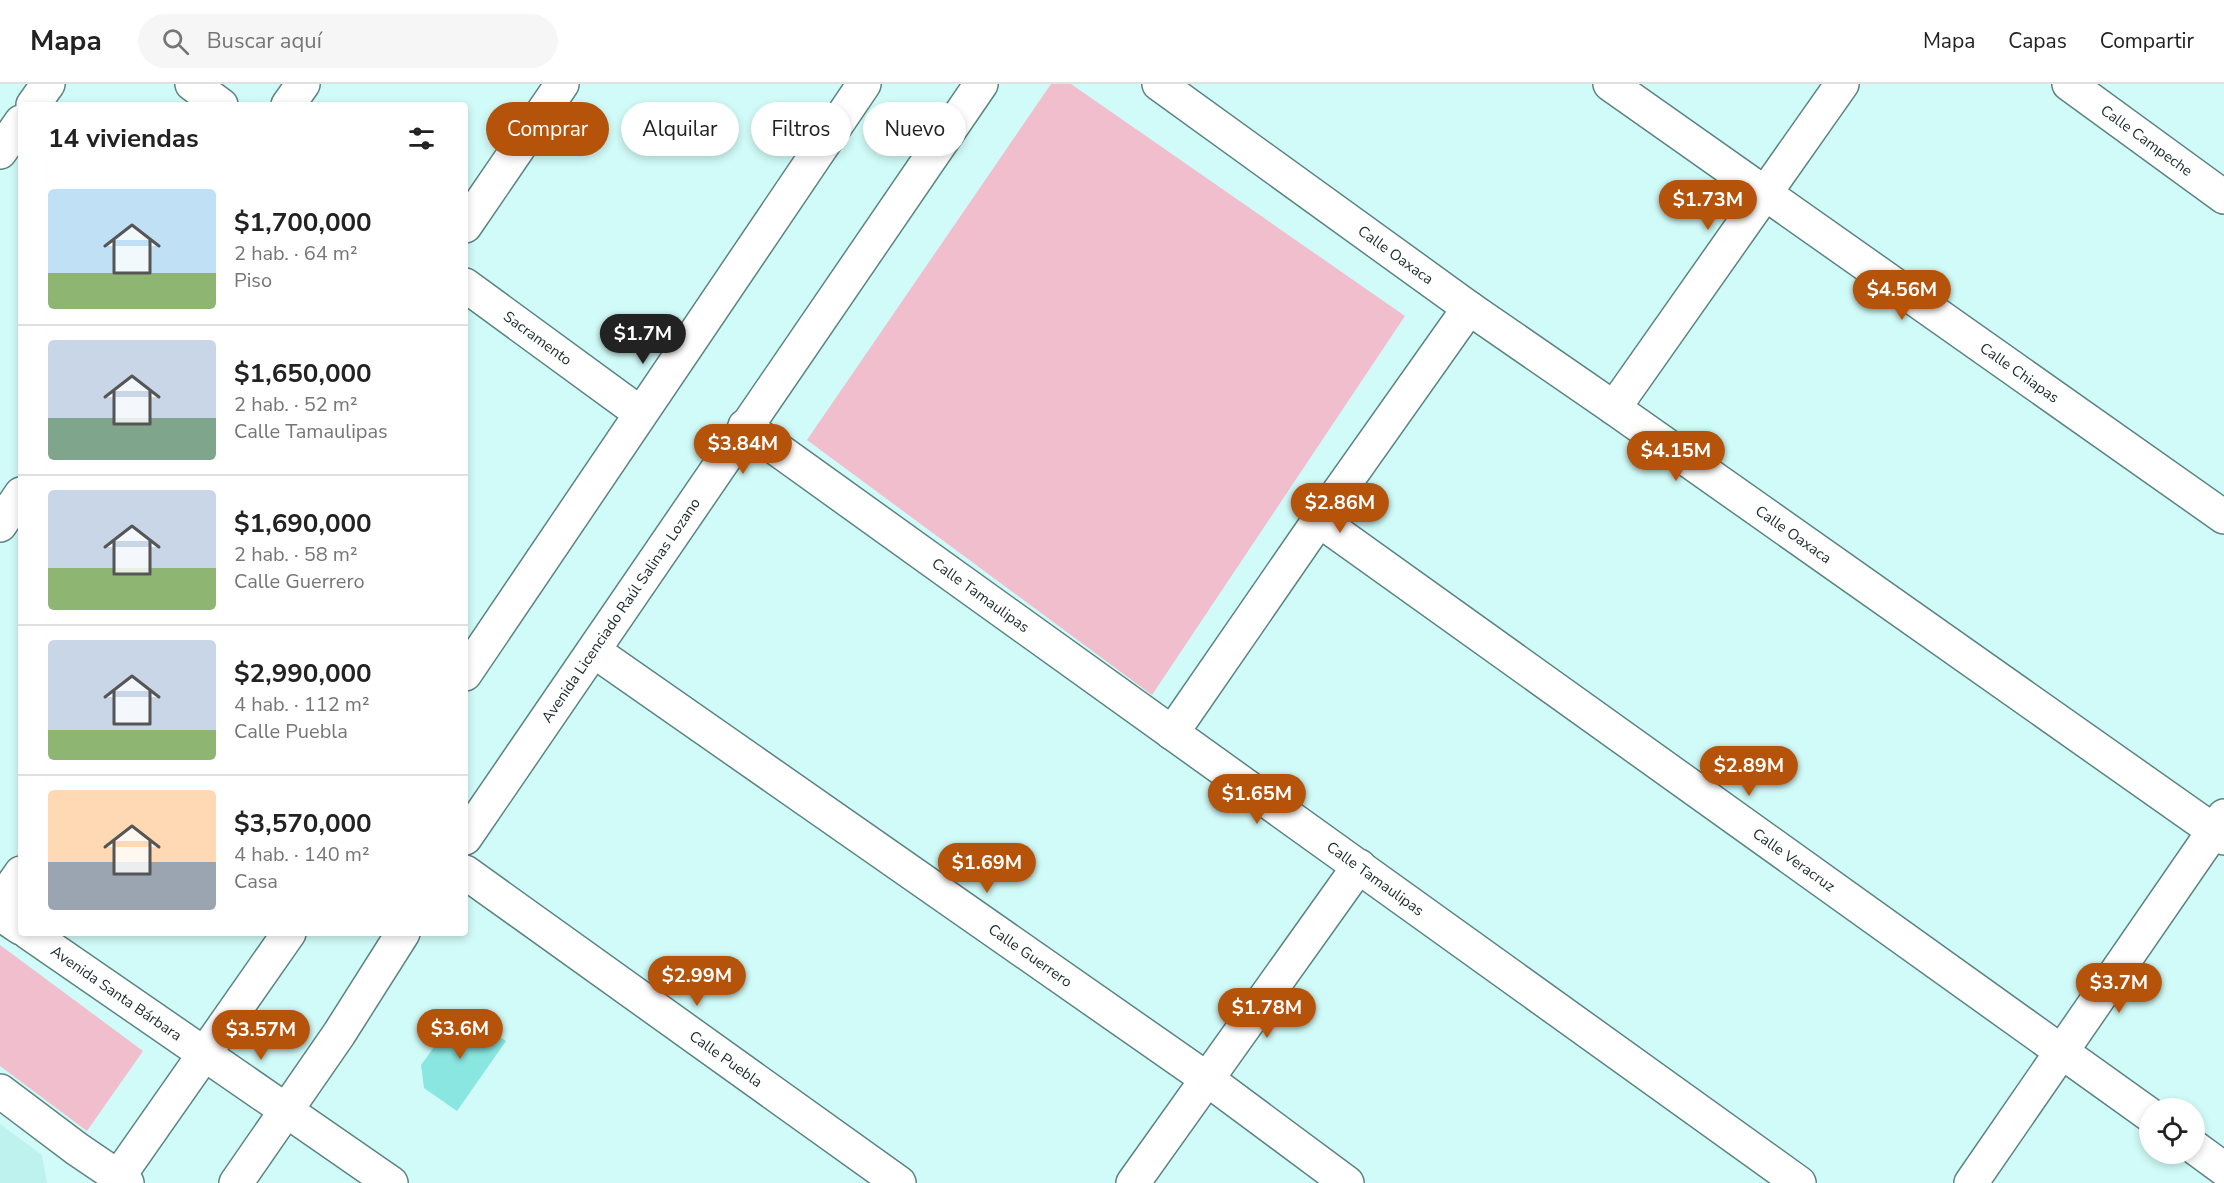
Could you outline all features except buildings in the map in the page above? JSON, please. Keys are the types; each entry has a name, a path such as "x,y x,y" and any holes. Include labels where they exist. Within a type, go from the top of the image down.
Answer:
{"street":[{"path":"35,102 48,84"},
{"path":"192,84 217,102"},
{"path":"290,102 303,84"},
{"path":"468,222 562,84"},
{"path":"468,670 864,84"},
{"name":"Avenida Licenciado Raúl Salinas Lozano","path":"468,834 981,84"},
{"name":"Calle Oaxaca","path":"1159,84 1469,308 2221,828"},
{"name":"Calle Chiapas","path":"1610,84 2224,517"},
{"path":"1614,408 1842,84"},
{"name":"Calle Campeche","path":"2068,84 2224,197"},
{"path":"0,152 18,126"},
{"name":"Sacramento","path":"468,287 640,413"},
{"path":"1172,733 1469,308"},
{"name":"Calle Tamaulipas","path":"745,426 1799,1183"},
{"path":"0,525 18,498"},
{"name":"Calle Veracruz","path":"1319,520 2139,1107"},
{"name":"Calle Guerrero","path":"594,651 1207,1079 1347,1183"},
{"path":"1971,1183 2221,828"},
{"path":"1133,1183 1359,866"},
{"name":"Calle Puebla","path":"468,874 899,1183"},
{"path":"0,903 18,877"},
{"path":"0,914 18,926"},
{"name":"Avenida Santa Bárbara","path":"33,936 206,1053 391,1183"},
{"path":"0,1091 120,1181 287,936"},
{"path":"236,1183 287,1111 401,936"},
{"path":"2205,1155 2224,1168"}],"shaded area":[{"path":"1051,84 1071,84 1405,316 1152,695 807,440"},
{"path":"0,945 143,1051 87,1131 0,1066"},
{"path":"0,1124 42,1155 47,1183 0,1183"}]}
